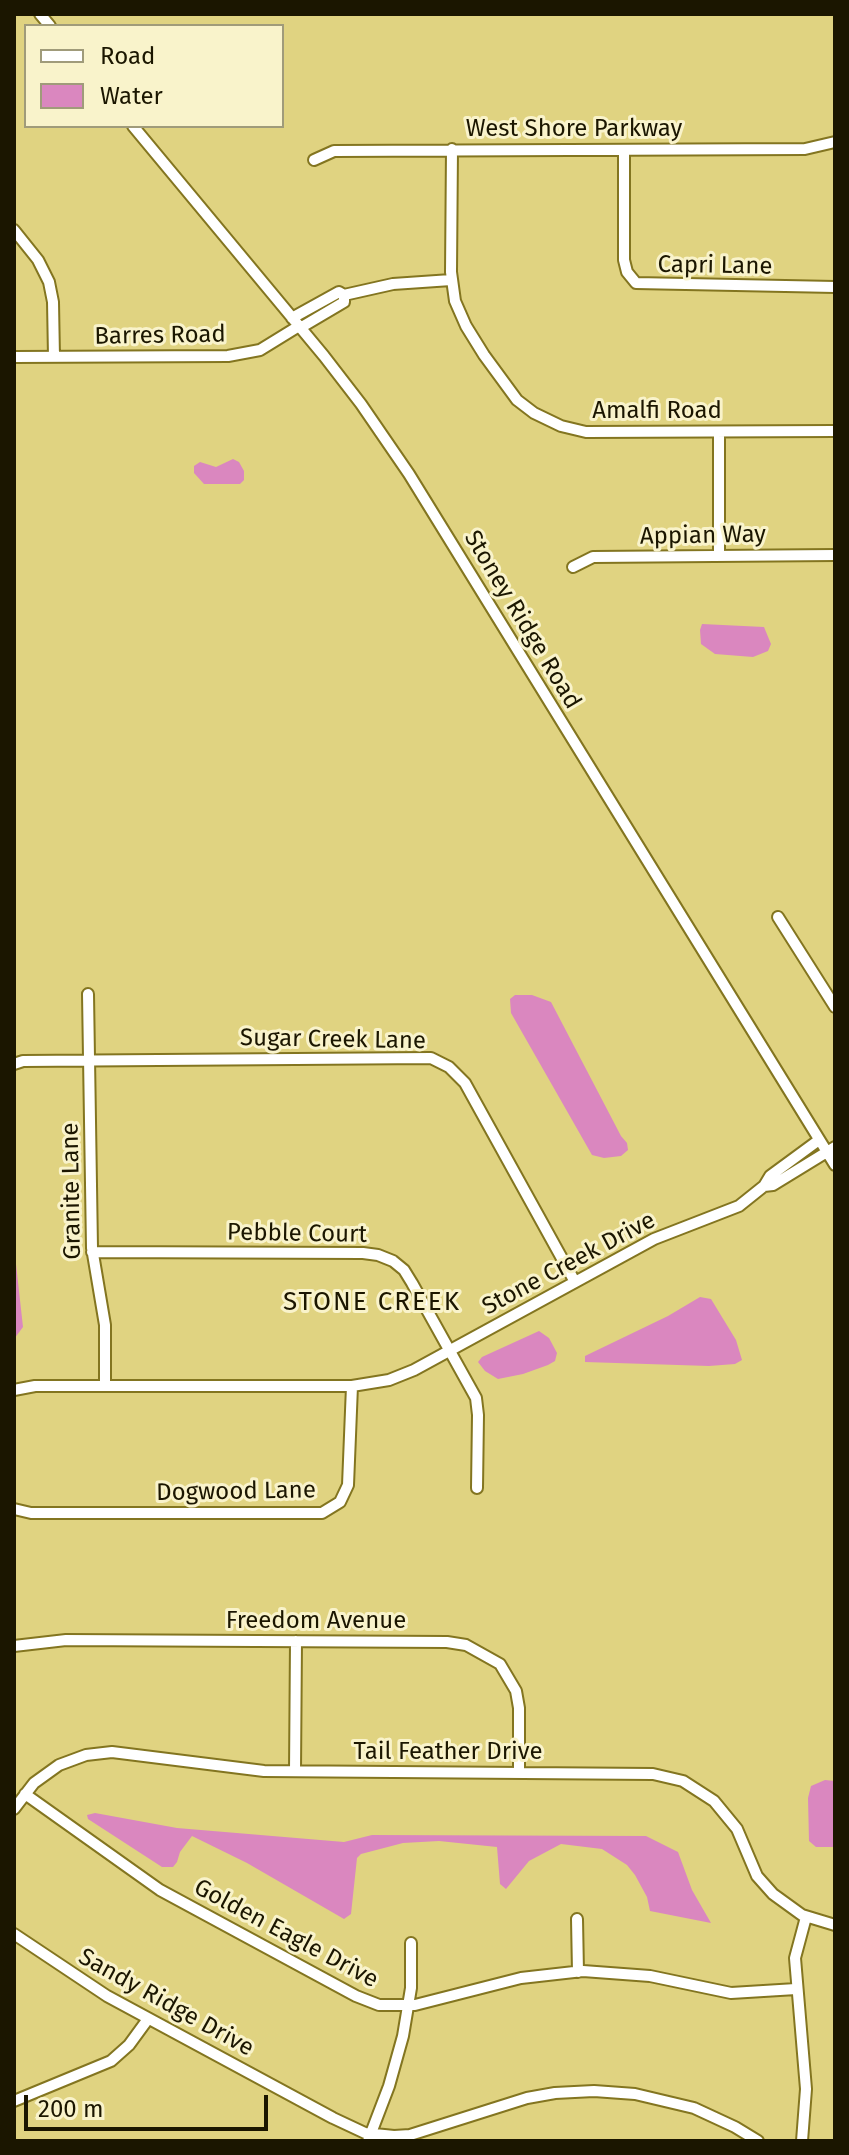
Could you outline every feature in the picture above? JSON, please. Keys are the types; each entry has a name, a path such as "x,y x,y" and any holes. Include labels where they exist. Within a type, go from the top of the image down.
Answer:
{"street":[{"name":"Stoney Ridge Road","path":"135,128 361,404 409,474 819,1140 831,1150 835,1165"},
{"name":"West Shore Parkway","path":"314,160 334,151 805,149 835,142"},
{"name":"Amalfi Road","path":"452,149 451,280 458,309 471,335 511,392 534,413 578,431 835,431"},
{"name":"Capri Lane","path":"624,150 624,260 627,272 636,283 835,287"},
{"path":"14,230 38,260 49,282 53,302 54,357"},
{"name":"Barres Road","path":"14,357 228,356 260,350 277,342 339,292 344,295 393,284 451,280"},
{"path":"719,432 719,556"},
{"name":"Appian Way","path":"573,567 593,557 835,555"},
{"path":"778,917 830,989 835,1007"},
{"name":"Granite Lane","path":"88,994 92,1252 105,1325 105,1386"},
{"name":"Sugar Creek Lane","path":"14,1064 23,1061 418,1056 438,1061 454,1071 468,1089 575,1282"},
{"name":"Stone Creek Drive","path":"105,1386 352,1386 400,1377 654,1239 739,1206 764,1186 770,1176 819,1140"},
{"name":"Stone Creek Drive","path":"764,1186 781,1181 831,1150"},
{"name":"Pebble Court","path":"92,1252 363,1253 393,1261 407,1275 477,1403 477,1488"},
{"path":"14,1390 35,1386 105,1386"},
{"name":"Dogwood Lane","path":"14,1509 31,1513 322,1513 340,1502 348,1485 352,1386"},
{"name":"Freedom Avenue","path":"14,1646 66,1640 447,1642 466,1645 484,1653 507,1672 516,1691 519,1772"},
{"path":"295,1771 296,1641"},
{"name":"Tail Feather Drive","path":"14,1809 39,1779 59,1765 105,1752 242,1769 645,1773 689,1784 709,1797 728,1816 762,1883 788,1907 806,1917 835,1925"},
{"name":"Golden Eagle Drive","path":"25,1794 143,1880 368,2002 408,2006 435,2002 521,1978 578,1972 650,1976 731,1993 796,1989"},
{"path":"802,2141 806,2089 796,1989 796,1951 806,1917"},
{"path":"577,1919 578,1972"},
{"name":"Sandy Ridge Drive","path":"14,1934 65,1970 148,2019 369,2137 410,2135 527,2098 594,2091 635,2094 694,2108 758,2141"},
{"path":"369,2137 395,2069 408,2006 412,1974 411,1943"},
{"path":"14,2101 111,2061 129,2045 148,2019"}],"water":[{"path":"233,459 244,471 244,480 240,484 204,484 194,473 194,466 200,462 216,467"},
{"path":"702,624 764,627 771,644 768,651 753,657 715,654 701,644"},
{"path":"515,995 532,995 551,1002 627,1143 628,1150 621,1156 604,1158 592,1155 511,1013 510,999"},
{"path":"14,1246 23,1327 14,1339"},
{"path":"700,1297 711,1299 736,1340 742,1360 735,1364 709,1366 585,1362 585,1356"},
{"path":"539,1331 549,1338 557,1353 555,1361 548,1365 498,1379 478,1362 482,1357"},
{"path":"825,1780 835,1781 835,1847 816,1847 809,1841 808,1798 811,1786"},
{"path":"95,1813 177,1828 344,1842 372,1835 646,1836 678,1852 692,1890 711,1923 650,1911 647,1897 635,1875 627,1865 602,1849 561,1844 529,1861 506,1889 500,1884 497,1847 439,1841 403,1843 361,1854 357,1858 351,1914 344,1919 247,1863 192,1836 173,1867 162,1867 88,1819 87,1815"}],"district":[{"name":"STONE CREEK","path":"372,1303"}]}
